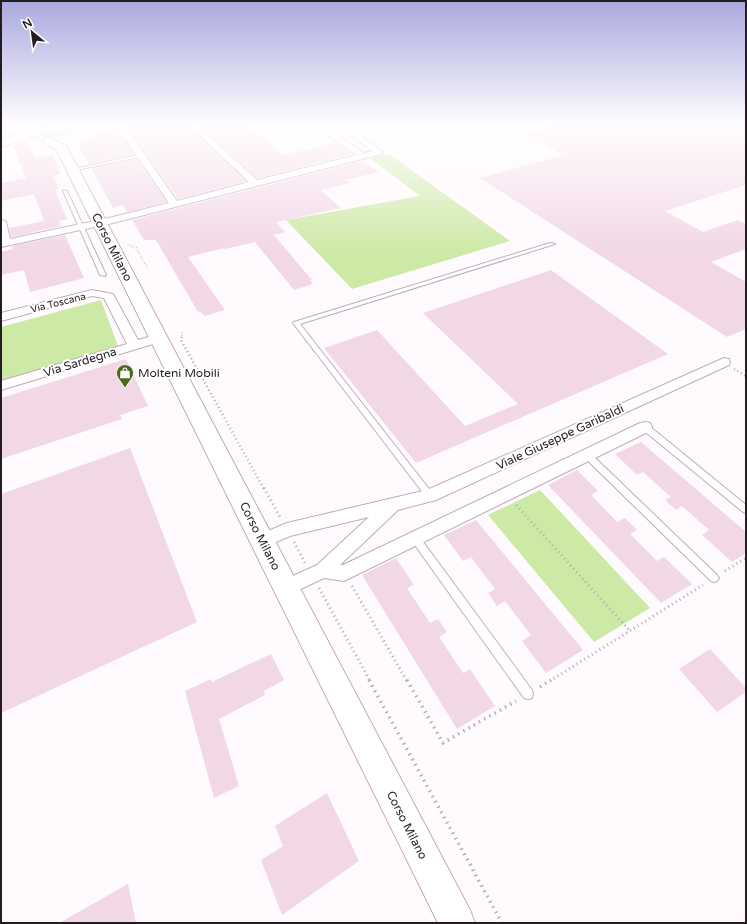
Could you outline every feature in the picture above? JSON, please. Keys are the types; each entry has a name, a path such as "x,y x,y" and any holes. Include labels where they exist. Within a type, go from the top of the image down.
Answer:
{"main road":[{"name":"Corso Milano","path":"72,170 262,541 307,578 457,923"}],"street":[{"path":"151,168 175,204"},
{"path":"239,168 256,184"},
{"path":"1,222 3,244 100,223 317,168"},
{"name":"Via Toscana","path":"1,316 92,293 102,294 109,296 134,345"},
{"name":"Via Sardegna","path":"1,386 158,338"},
{"name":"Viale Giuseppe Garibaldi","path":"262,541 287,530 430,496 724,362"},
{"path":"307,578 344,573 646,427"},
{"path":"307,578 394,504"}],"lane":[{"path":"72,170 81,168"},
{"path":"65,191 103,275"},
{"path":"430,496 296,323 552,244"},
{"path":"646,427 746,510"},
{"path":"587,455 714,578"},
{"path":"415,538 528,694"}],"path":[{"path":"183,332 181,340 287,530 307,578 502,923"},
{"path":"506,494 630,631"},
{"path":"344,573 443,744 528,694 746,558"}],"green space":[{"path":"383,168 409,168 510,241 352,289 286,220 420,196"},
{"path":"101,300 118,346 1,382 1,327"},
{"path":"540,490 650,608 594,642 488,515"}],"building":[{"path":"22,168 58,168 61,174 53,176 59,189 55,190 67,219 59,221 61,226 11,237 9,228 44,221 34,194 1,201 1,183 26,178"},
{"path":"91,168 143,168 167,202 127,212 123,205 113,208"},
{"path":"156,168 233,168 246,181 178,199"},
{"path":"246,168 296,168 257,178"},
{"path":"334,168 373,168 379,172 346,180 350,183 321,190 341,208 276,222 285,232 274,235 312,280 310,280 313,284 294,290 255,242 188,257 225,310 204,316 200,311 198,312 156,240 144,240 132,220"},
{"path":"516,168 746,168 746,185 665,211 703,232 738,220 746,224 746,249 711,262 746,282 746,329 727,337 480,178"},
{"path":"65,235 84,278 30,292 24,270 1,275 1,252 13,249 12,246"},
{"path":"551,270 668,354 416,463 324,348 377,330 465,426 518,404 423,313"},
{"path":"126,359 148,406 120,415 122,419 1,459 1,398"},
{"path":"641,442 746,532 746,553 732,562 702,535 709,530 682,506 676,510 665,500 671,497 643,472 637,475 615,454"},
{"path":"130,448 197,622 1,713 1,494"},
{"path":"577,470 598,491 591,495 617,522 625,518 637,530 630,534 657,561 664,557 692,584 661,603 548,485"},
{"path":"476,520 583,650 546,673 522,641 531,635 505,601 497,606 488,593 495,589 471,557 463,561 444,535"},
{"path":"396,558 414,585 407,588 430,623 438,619 447,632 439,637 463,673 470,669 495,706 457,729 362,575"},
{"path":"710,649 746,688 746,692 717,712 679,669"},
{"path":"271,654 284,680 264,691 265,695 219,719 239,786 214,798 185,691 211,679 212,682"},
{"path":"327,793 359,861 282,915 261,860 283,846 275,826"},
{"path":"128,884 136,923 59,923"}],"place":[{"name":"Molteni Mobili","path":"125,388"}]}
